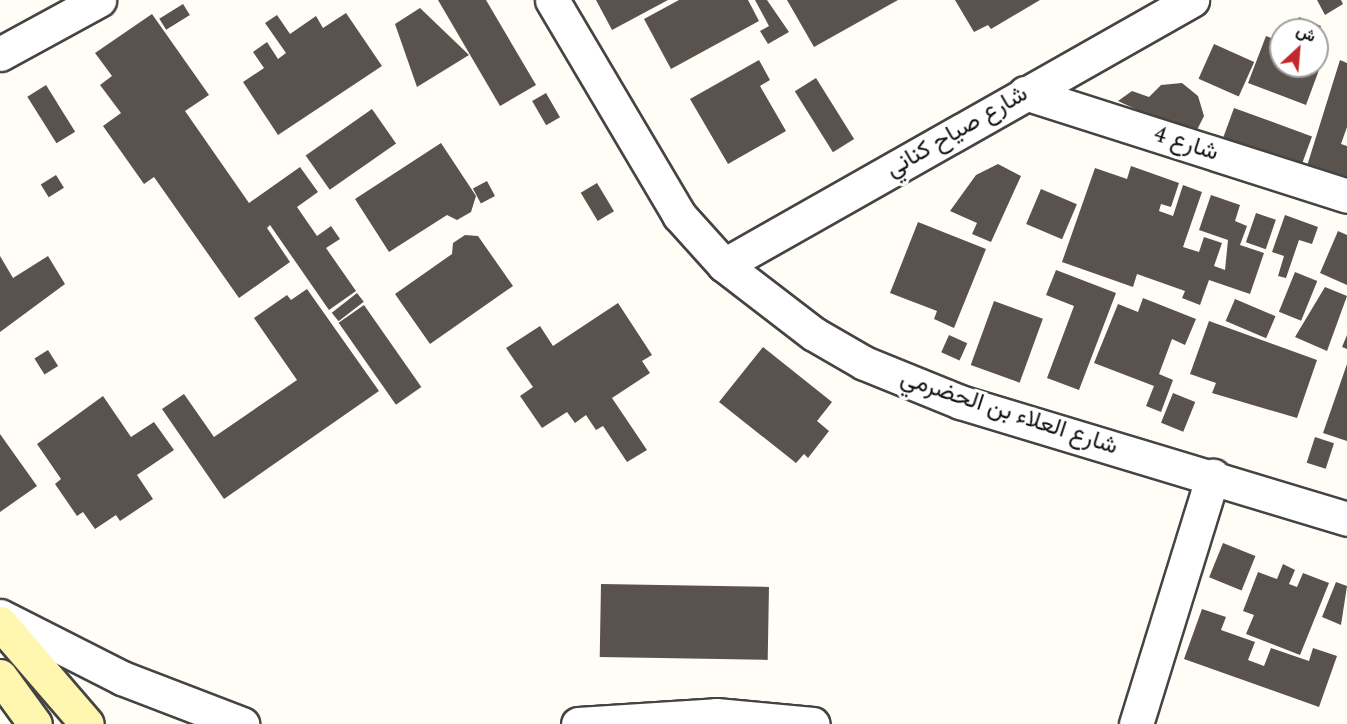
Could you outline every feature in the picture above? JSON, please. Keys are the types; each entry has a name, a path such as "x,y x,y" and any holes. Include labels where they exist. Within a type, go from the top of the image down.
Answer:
{"main road":[{"path":"0,623 87,724"},
{"path":"0,675 34,724"}],"street":[{"path":"0,54 99,0"},
{"name":"شارع العلاء بن الحضرمي","path":"552,0 660,187 724,265 814,334 915,386 1347,519"},
{"name":"شارع صياح كناني","path":"724,265 1192,0"},
{"name":"شارع 4","path":"1025,93 1347,196"},
{"path":"1136,724 1213,476"},
{"path":"0,616 122,678 242,724"},
{"path":"578,724 716,715 813,724"}],"building":[{"path":"438,0 486,0 536,85 500,106"},
{"path":"596,0 668,0 612,30"},
{"path":"679,0 748,0 759,21 671,69 644,19"},
{"path":"755,0 767,0 789,32 768,44 760,31 769,26"},
{"path":"787,0 898,0 814,47"},
{"path":"955,0 1040,0 991,29 988,25 974,32"},
{"path":"1317,0 1341,0 1343,4 1325,15"},
{"path":"183,4 190,15 166,30 159,19"},
{"path":"420,8 469,55 417,87 395,24"},
{"path":"346,13 382,66 278,135 243,82 264,68 253,52 267,42 278,59 286,53 265,23 277,15 290,34 316,16 323,28"},
{"path":"152,14 209,95 185,111 249,203 300,167 318,192 297,207 317,236 331,226 340,239 326,248 356,291 329,310 270,225 267,228 290,262 239,298 154,177 144,184 103,126 121,113 100,85 112,76 95,53"},
{"path":"1266,36 1269,37 1269,78 1316,78 1306,105 1248,83"},
{"path":"1214,44 1254,62 1239,97 1199,79"},
{"path":"759,60 770,80 760,86 786,131 728,164 690,99"},
{"path":"1340,60 1347,63 1347,127 1341,144 1347,146 1347,179 1307,166"},
{"path":"816,78 854,139 833,152 795,91"},
{"path":"1182,83 1198,96 1204,116 1194,136 1118,101 1132,91 1149,97 1161,85"},
{"path":"46,85 75,132 56,143 27,97"},
{"path":"546,93 560,117 546,125 532,101"},
{"path":"1234,108 1312,136 1301,166 1223,138"},
{"path":"372,109 396,143 330,190 306,155"},
{"path":"441,143 476,196 471,212 457,220 447,215 389,252 355,199"},
{"path":"998,164 1021,176 991,242 972,234 977,223 950,211 976,175"},
{"path":"1131,166 1179,183 1171,207 1161,204 1159,211 1173,216 1183,185 1202,192 1183,247 1199,252 1204,237 1222,243 1214,266 1225,270 1228,240 1199,230 1211,195 1240,205 1235,221 1247,226 1240,245 1264,253 1250,294 1209,280 1200,305 1182,298 1185,291 1137,274 1133,287 1062,262 1095,168 1127,179"},
{"path":"56,175 64,188 49,197 41,185"},
{"path":"487,181 495,196 481,204 473,189"},
{"path":"597,183 614,211 598,221 581,193"},
{"path":"1041,189 1077,204 1062,239 1026,224"},
{"path":"1256,213 1276,220 1266,249 1246,242"},
{"path":"1285,215 1318,227 1312,244 1299,240 1286,278 1278,276 1284,256 1272,252"},
{"path":"918,222 986,249 954,328 934,319 937,311 890,293"},
{"path":"1338,231 1347,235 1347,285 1320,273"},
{"path":"465,235 478,236 513,286 430,344 395,294 452,254 453,243"},
{"path":"0,256 13,278 48,256 65,284 0,332"},
{"path":"1056,270 1116,293 1079,390 1047,378 1074,306 1046,295"},
{"path":"1295,272 1317,281 1301,321 1279,312"},
{"path":"1325,287 1347,296 1327,351 1295,337"},
{"path":"307,289 379,391 224,499 162,409 184,394 214,437 297,380 254,318 287,295 291,300"},
{"path":"357,293 364,302 339,321 332,313"},
{"path":"1143,298 1196,319 1185,345 1172,339 1159,374 1173,380 1161,412 1146,406 1154,386 1094,363 1118,304 1138,312"},
{"path":"1235,299 1276,316 1266,338 1226,321"},
{"path":"994,301 1043,319 1020,383 971,365"},
{"path":"618,303 652,355 642,361 650,373 612,398 647,450 627,462 603,426 596,430 586,415 575,423 567,412 542,428 520,396 533,387 506,348 540,326 553,346"},
{"path":"364,305 421,387 396,405 339,323"},
{"path":"1209,321 1317,360 1297,418 1212,393 1216,383 1190,374"},
{"path":"949,335 967,343 960,360 941,352"},
{"path":"1347,335 1347,349 1342,347"},
{"path":"763,347 832,402 817,421 829,431 808,458 804,454 796,463 719,402"},
{"path":"48,350 58,366 44,375 34,358"},
{"path":"1347,364 1347,441 1323,433"},
{"path":"1173,393 1195,402 1183,432 1161,423"},
{"path":"103,396 131,437 154,422 174,450 137,475 153,499 120,521 116,515 95,529 83,512 77,516 55,484 61,479 37,444"},
{"path":"0,434 37,486 0,512"},
{"path":"1315,437 1334,443 1326,469 1307,463"},
{"path":"1223,543 1255,556 1242,590 1209,577"},
{"path":"1283,564 1295,570 1289,584 1297,587 1303,573 1329,583 1300,655 1246,634 1254,615 1243,611 1258,572 1277,579"},
{"path":"1336,582 1347,586 1341,625 1322,617"},
{"path":"601,584 769,587 768,660 600,657"},
{"path":"1202,609 1226,617 1221,630 1255,642 1248,660 1264,666 1271,648 1309,661 1313,648 1337,656 1319,707 1184,659"}]}
